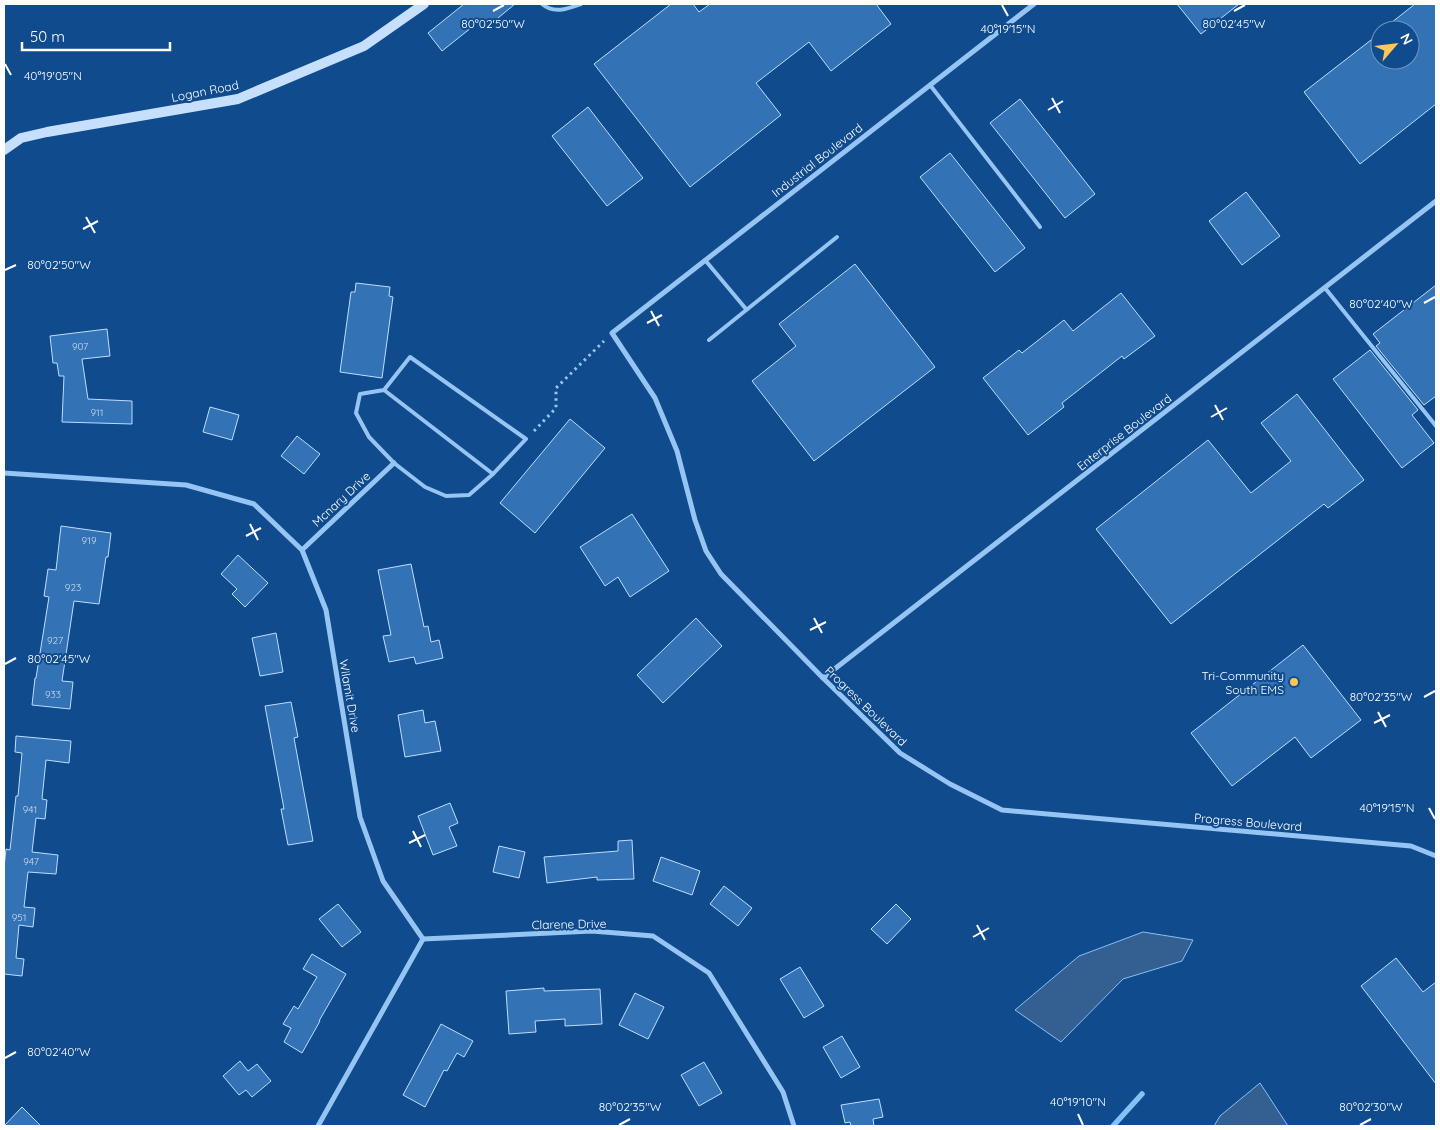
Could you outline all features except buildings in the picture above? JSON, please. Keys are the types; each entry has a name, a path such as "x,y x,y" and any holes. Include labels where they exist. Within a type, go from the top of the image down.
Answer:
{"street":[{"name":"Logan Road","path":"4,150 21,138 48,132 238,99 364,46 424,4"},
{"name":"Industrial Boulevard","path":"612,333 1034,4"},
{"name":"Enterprise Boulevard","path":"823,678 1436,201"},
{"name":"Progress Boulevard","path":"612,333 655,398 677,451 695,520 706,551 721,574 900,753 950,784 1002,810 1411,846 1436,856"},
{"name":"Mcnary Drive","path":"302,550 394,463"},
{"name":"Wilamit Drive","path":"4,473 186,484 254,504 302,550 326,610 360,816 383,881 423,939"},
{"name":"Clarene Drive","path":"423,939 592,931 653,936 709,973 783,1092 794,1126"},
{"path":"318,1126 423,939"}],"lane":[{"path":"542,4 548,9 564,10 581,4"},
{"path":"930,85 1040,228"},
{"path":"709,340 838,237"},
{"path":"706,260 746,309"},
{"path":"1325,288 1436,426"},
{"path":"410,357 526,439 493,474 469,495 446,496 425,488 394,463 369,437 356,414 360,394 384,390 410,357"},
{"path":"384,390 493,474"}],"path":[{"path":"526,439 556,408 556,388 612,333"}],"water":[{"path":"1143,932 1193,940 1182,961 1123,979 1061,1042 1015,1010 1079,956"},
{"path":"1260,1083 1288,1126 1214,1126 1220,1116"}],"waterway":[{"path":"1113,1126 1142,1094"}],"place":[{"name":"Tri-Community South EMS","path":"1294,682"}]}
